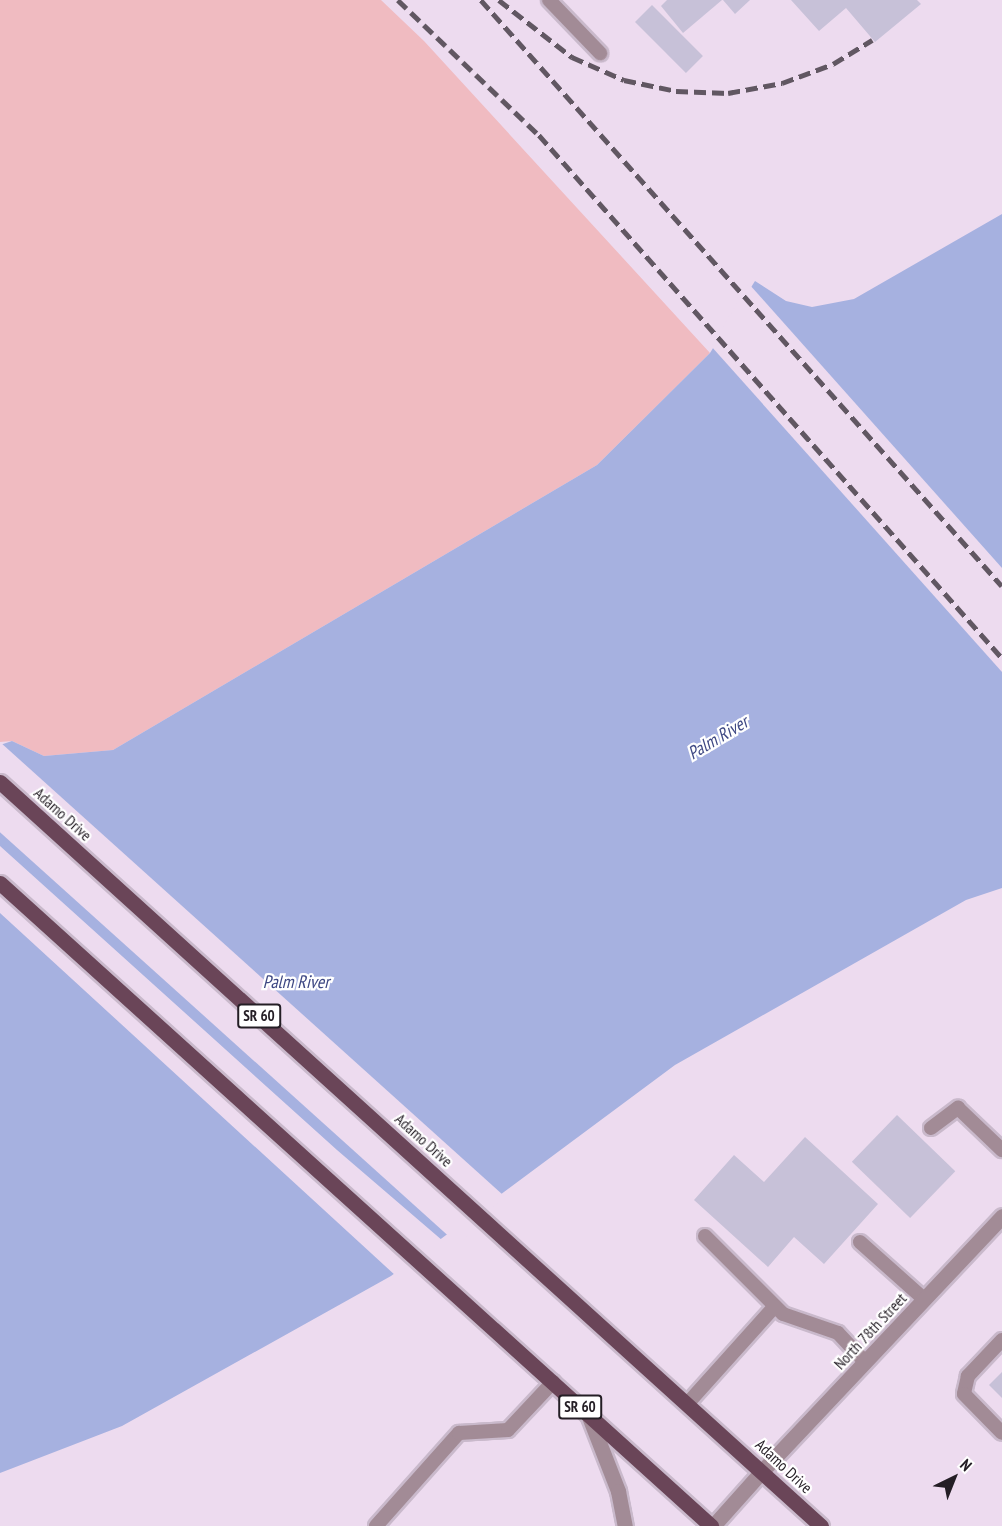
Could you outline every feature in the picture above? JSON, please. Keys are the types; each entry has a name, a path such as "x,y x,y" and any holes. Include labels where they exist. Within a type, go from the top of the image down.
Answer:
{"main road":[{"name":"Adamo Drive","path":"0,782 688,1402 821,1526"},
{"name":"SR 60","path":"0,883 712,1526"}],"street":[{"name":"North 78th Street","path":"712,1526 1002,1216"},
{"path":"588,1414 618,1491 625,1526"}],"lane":[{"path":"549,0 600,54"},
{"path":"931,1128 958,1108 1002,1150"},
{"path":"705,1236 783,1314 838,1333 866,1362"},
{"path":"860,1242 924,1299"},
{"path":"688,1402 775,1306"},
{"path":"1002,1340 968,1376 964,1394 1002,1433"},
{"path":"375,1526 459,1433 508,1430 553,1382"}],"shaded area":[{"path":"0,0 381,0 424,41 710,353 597,465 113,750 44,756 12,741 0,742"}],"water":[{"name":"Palm River","path":"1002,214 1002,888 966,900 675,1065 391,1276 122,1426 0,1473 0,745 12,741 44,756 113,750 597,465 710,353 755,281 786,301 812,307 854,299"}],"pier":[{"path":"749,284 1002,568 1002,672 711,346"},
{"path":"0,742 504,1196 459,1245 0,832"},
{"path":"0,846 337,1150 443,1241 396,1276 0,913"}],"building":[{"path":"667,0 722,0 683,33 661,6"},
{"path":"723,0 750,0 735,14"},
{"path":"791,0 917,0 921,4 875,42 846,8 819,31"},
{"path":"652,5 703,56 686,73 635,22"},
{"path":"897,1115 955,1171 910,1218 852,1162"},
{"path":"805,1137 878,1204 824,1264 794,1237 768,1267 694,1200 734,1155 764,1182"},
{"path":"1002,1372 1002,1398 989,1385"}],"railway":[{"path":"398,0 539,135 1002,658"},
{"path":"481,0 1002,586"},
{"path":"499,0 572,57 624,80 676,91 728,93 782,83 833,64 872,40"}]}
